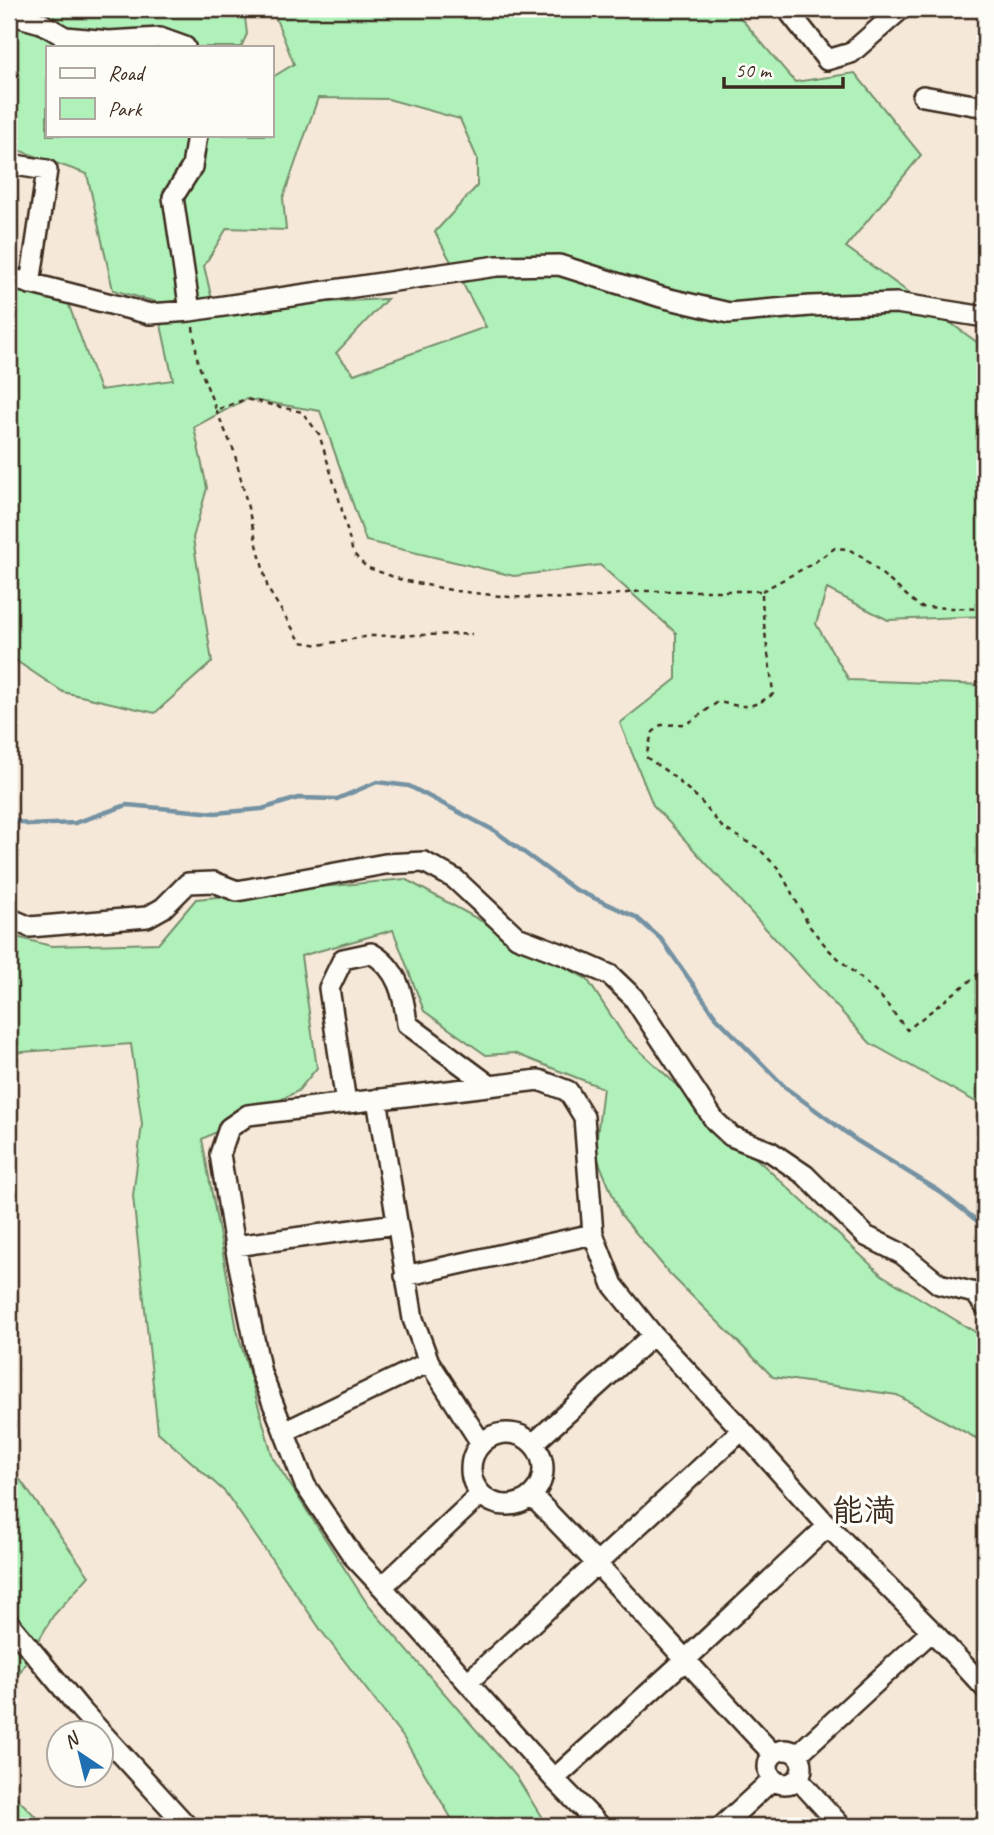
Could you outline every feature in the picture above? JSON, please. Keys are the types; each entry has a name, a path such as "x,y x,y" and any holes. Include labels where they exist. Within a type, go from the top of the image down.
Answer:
{"street":[{"path":"14,9 16,16 41,23 65,37 109,41 160,38 181,46"},
{"path":"787,9 827,60 851,53 901,9"},
{"path":"923,96 985,107"},
{"path":"190,312 173,197 192,167 197,136"},
{"path":"9,164 47,170 30,284"},
{"path":"9,278 150,314 190,312 497,266 559,265 661,297 729,313 810,306 896,303 985,317"},
{"path":"9,918 30,927 148,917 163,908 188,883 214,882 237,891 385,864 424,862 455,879 517,937 610,975 633,998 715,1121 731,1136 771,1152 805,1175 866,1236 902,1254 939,1284 975,1293 985,1306"},
{"path":"346,1103 329,988 343,959 371,953 383,959 393,971 404,999 407,1024 489,1086"},
{"path":"600,1826 554,1779 353,1556 305,1485 261,1373 235,1246 220,1154 229,1128 248,1115 539,1080 568,1091 584,1117 593,1234 613,1285 653,1335 828,1527 985,1688"},
{"path":"377,1099 413,1319 429,1362 481,1443"},
{"path":"235,1246 396,1224"},
{"path":"405,1276 593,1234"},
{"path":"533,1444 653,1335"},
{"path":"284,1432 429,1362"},
{"path":"468,1682 742,1430"},
{"path":"507,1432 522,1435 533,1444 541,1455 544,1470 541,1484 532,1496 520,1503 506,1506 492,1503 480,1495 472,1483 470,1469 473,1454 481,1443 493,1435 507,1432"},
{"path":"382,1587 480,1495"},
{"path":"532,1496 598,1563 684,1661 773,1755"},
{"path":"554,1779 828,1527"},
{"path":"9,1623 80,1709 187,1826"},
{"path":"798,1754 932,1631"},
{"path":"785,1749 798,1754 803,1767 798,1779 785,1784 773,1779 768,1767 773,1755 785,1749"},
{"path":"722,1826 773,1779"},
{"path":"798,1779 841,1826"}],"path":[{"path":"190,312 198,363 234,451 268,589 301,642 319,645 370,636 472,634"},
{"path":"216,410 246,400 302,412 318,435 340,499 353,553 366,567 402,580 456,591 510,597 581,599 642,591 762,591 812,564 835,548 848,549 861,556 920,607 985,609"},
{"path":"762,591 762,620 771,660 773,694 759,705 738,706 718,702 687,724 661,725 652,733 646,757 698,798 723,828 758,848 779,869 810,927 829,950 882,998 907,1030 985,969"}],"green space":[{"path":"9,9 244,9 247,34 241,46 46,46 46,136 273,136 273,77 294,64 272,9 733,9 795,82 855,73 921,155 846,247 985,348 985,616 888,620 827,589 816,624 849,680 985,685 985,1107 870,1043 653,805 620,723 676,679 676,633 600,565 514,576 366,541 320,411 246,399 194,427 207,488 193,538 212,662 155,713 63,692 9,656 9,275 60,281 100,390 173,380 156,302 113,290 87,174 9,148","holes":["318,98 388,99 460,119 477,158 477,186 435,232 486,327 354,374 336,353 387,299 214,308 204,266 227,228 286,230 283,198"]},
{"path":"405,879 587,979 625,1037 882,1275 985,1338 985,1443 897,1395 773,1377 670,1274 621,1215 595,1153 603,1088 514,1053 486,1055 424,1011 393,930 301,956 317,1068 298,1091 202,1139 237,1330 273,1458 368,1605 516,1776 547,1826 456,1826 403,1737 323,1633 225,1492 158,1432 133,1196 142,1124 131,1044 9,1053 9,935 51,946 159,943 196,899"},
{"path":"9,1470 21,1481 89,1576 53,1616 20,1672 9,1680"},
{"path":"9,1790 45,1826 9,1826"}],"waterway":[{"path":"9,818 29,825 75,823 127,805 215,813 262,809 298,798 337,799 377,782 409,786 495,831 574,889 636,917 661,939 716,1017 786,1088 856,1140 939,1191 985,1227"}],"district":[{"name":"能満","path":"864,1510"}]}
